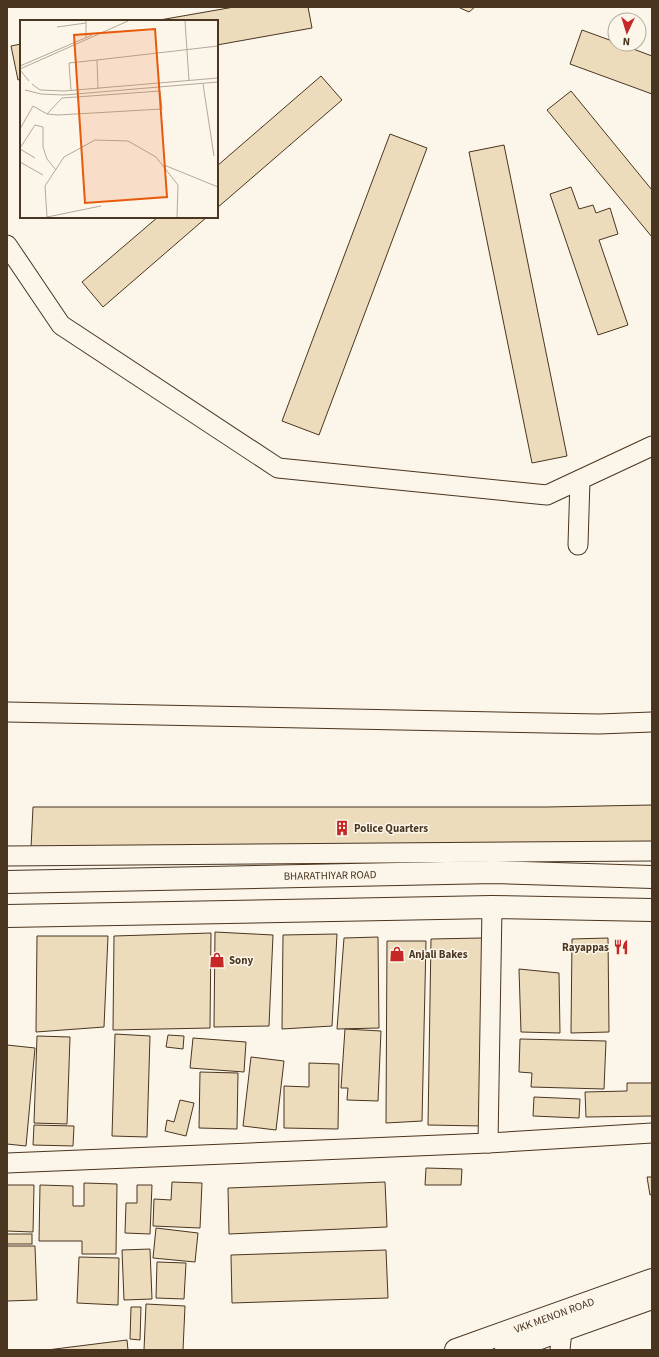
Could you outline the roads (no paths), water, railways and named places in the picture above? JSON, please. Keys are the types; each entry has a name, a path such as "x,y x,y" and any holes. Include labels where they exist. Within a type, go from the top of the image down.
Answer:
{"main road":[{"name":"BHARATHIYAR ROAD","path":"7,882 494,872 652,877"},
{"path":"7,916 492,907 652,910"},
{"name":"VKK MENON ROAD","path":"456,1350 652,1280"},
{"name":"VKK MENON ROAD","path":"506,1350 561,1340 652,1298"}],"street":[{"path":"7,245 13,259 61,325 278,468 547,495 652,446"},
{"path":"578,544 580,480"},
{"path":"7,712 599,724 652,722"},
{"path":"7,856 652,851"},
{"path":"488,1143 492,907"},
{"path":"7,1163 488,1143 652,1133"}],"place":[{"name":"Police Quarters","path":"342,828"},
{"name":"Rayappas","path":"621,947"},
{"name":"Anjali Bakes","path":"397,954"},
{"name":"Sony","path":"217,960"}]}
